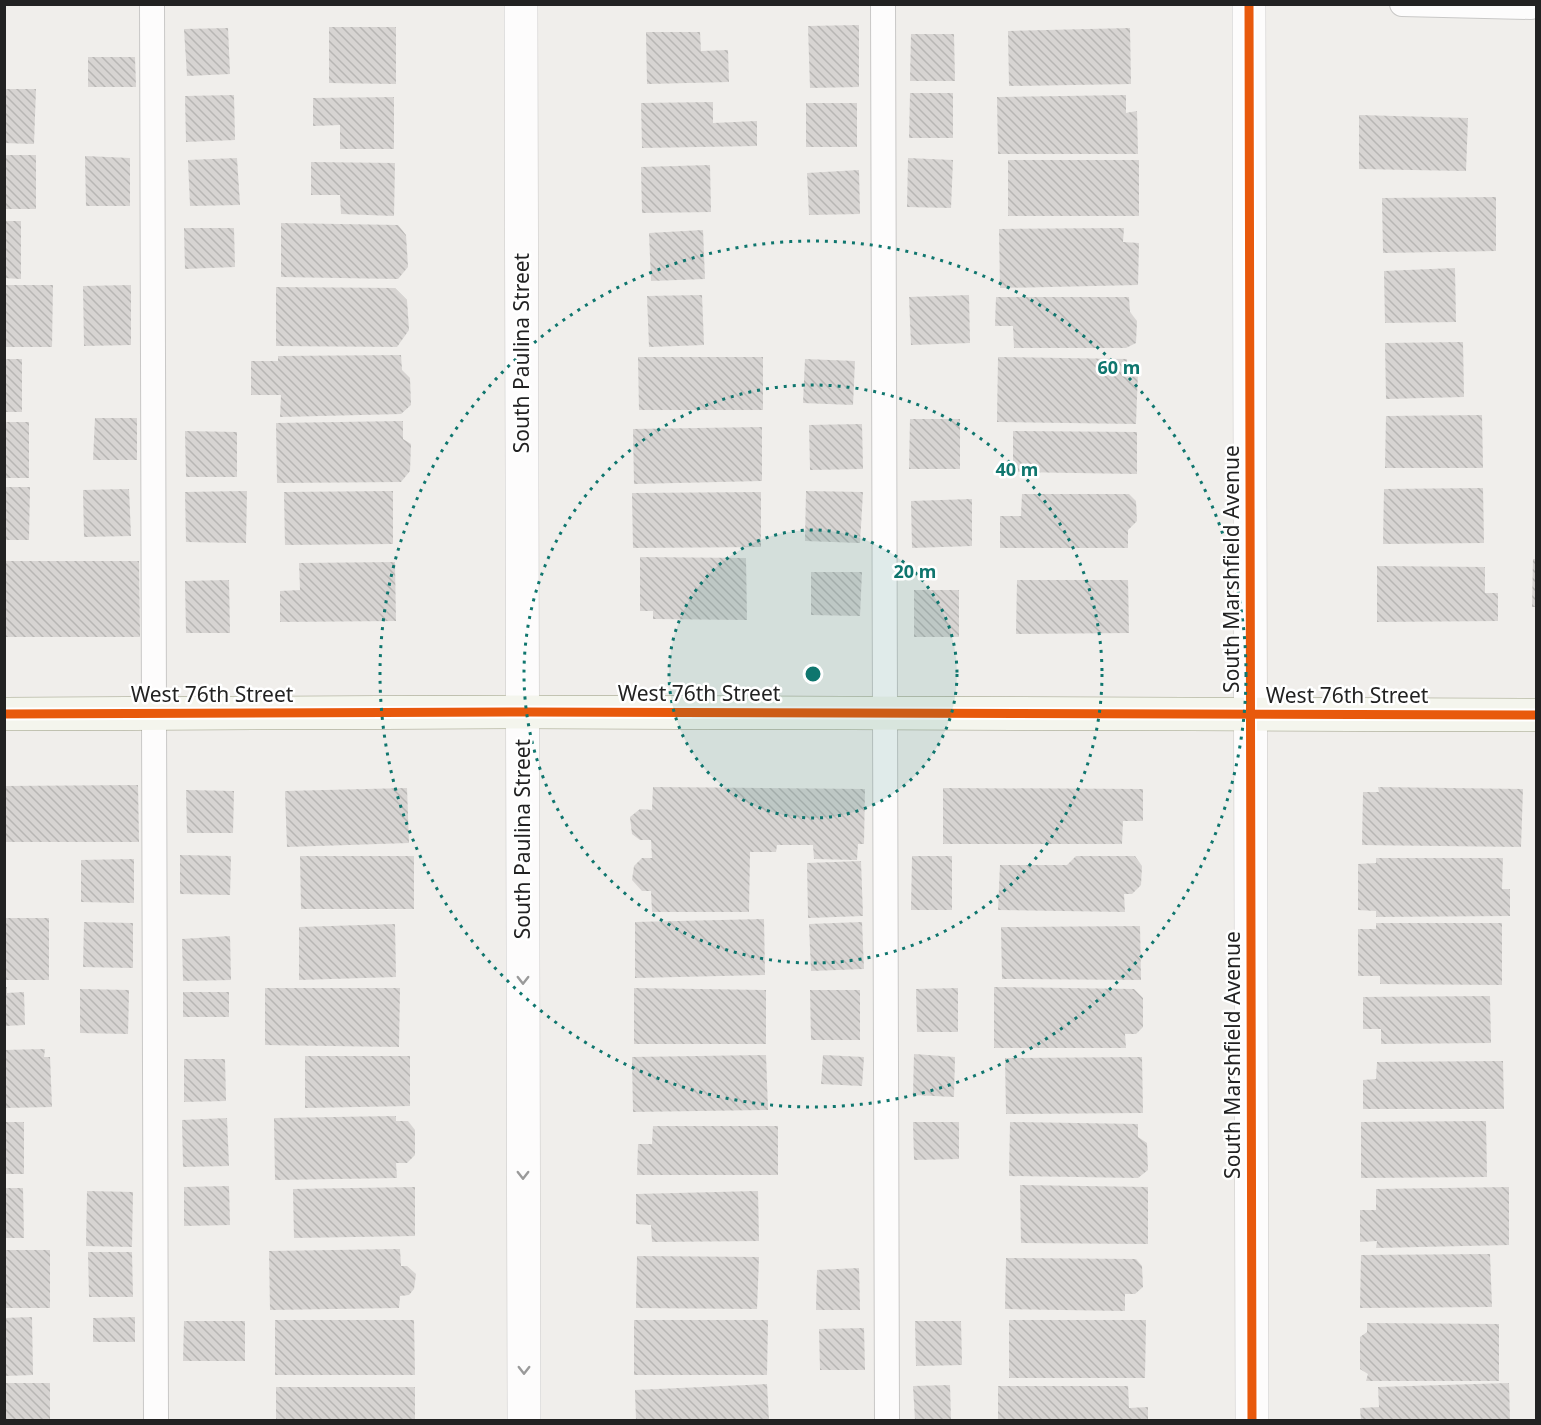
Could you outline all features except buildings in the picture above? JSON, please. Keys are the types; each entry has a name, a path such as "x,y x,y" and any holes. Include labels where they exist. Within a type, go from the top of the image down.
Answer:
{"street":[{"name":"South Paulina Street","path":"521,4 524,1420"},
{"name":"South Marshfield Avenue","path":"1249,4 1252,1420"},
{"name":"West 76th Street","path":"4,714 522,712 1536,715"}],"lane":[{"path":"152,4 156,1420"},
{"path":"883,4 887,1420"},
{"path":"1402,4 1531,7"}],"cycle path":[{"path":"1249,4 1252,1420"},
{"path":"4,714 522,712 1536,715"}]}
